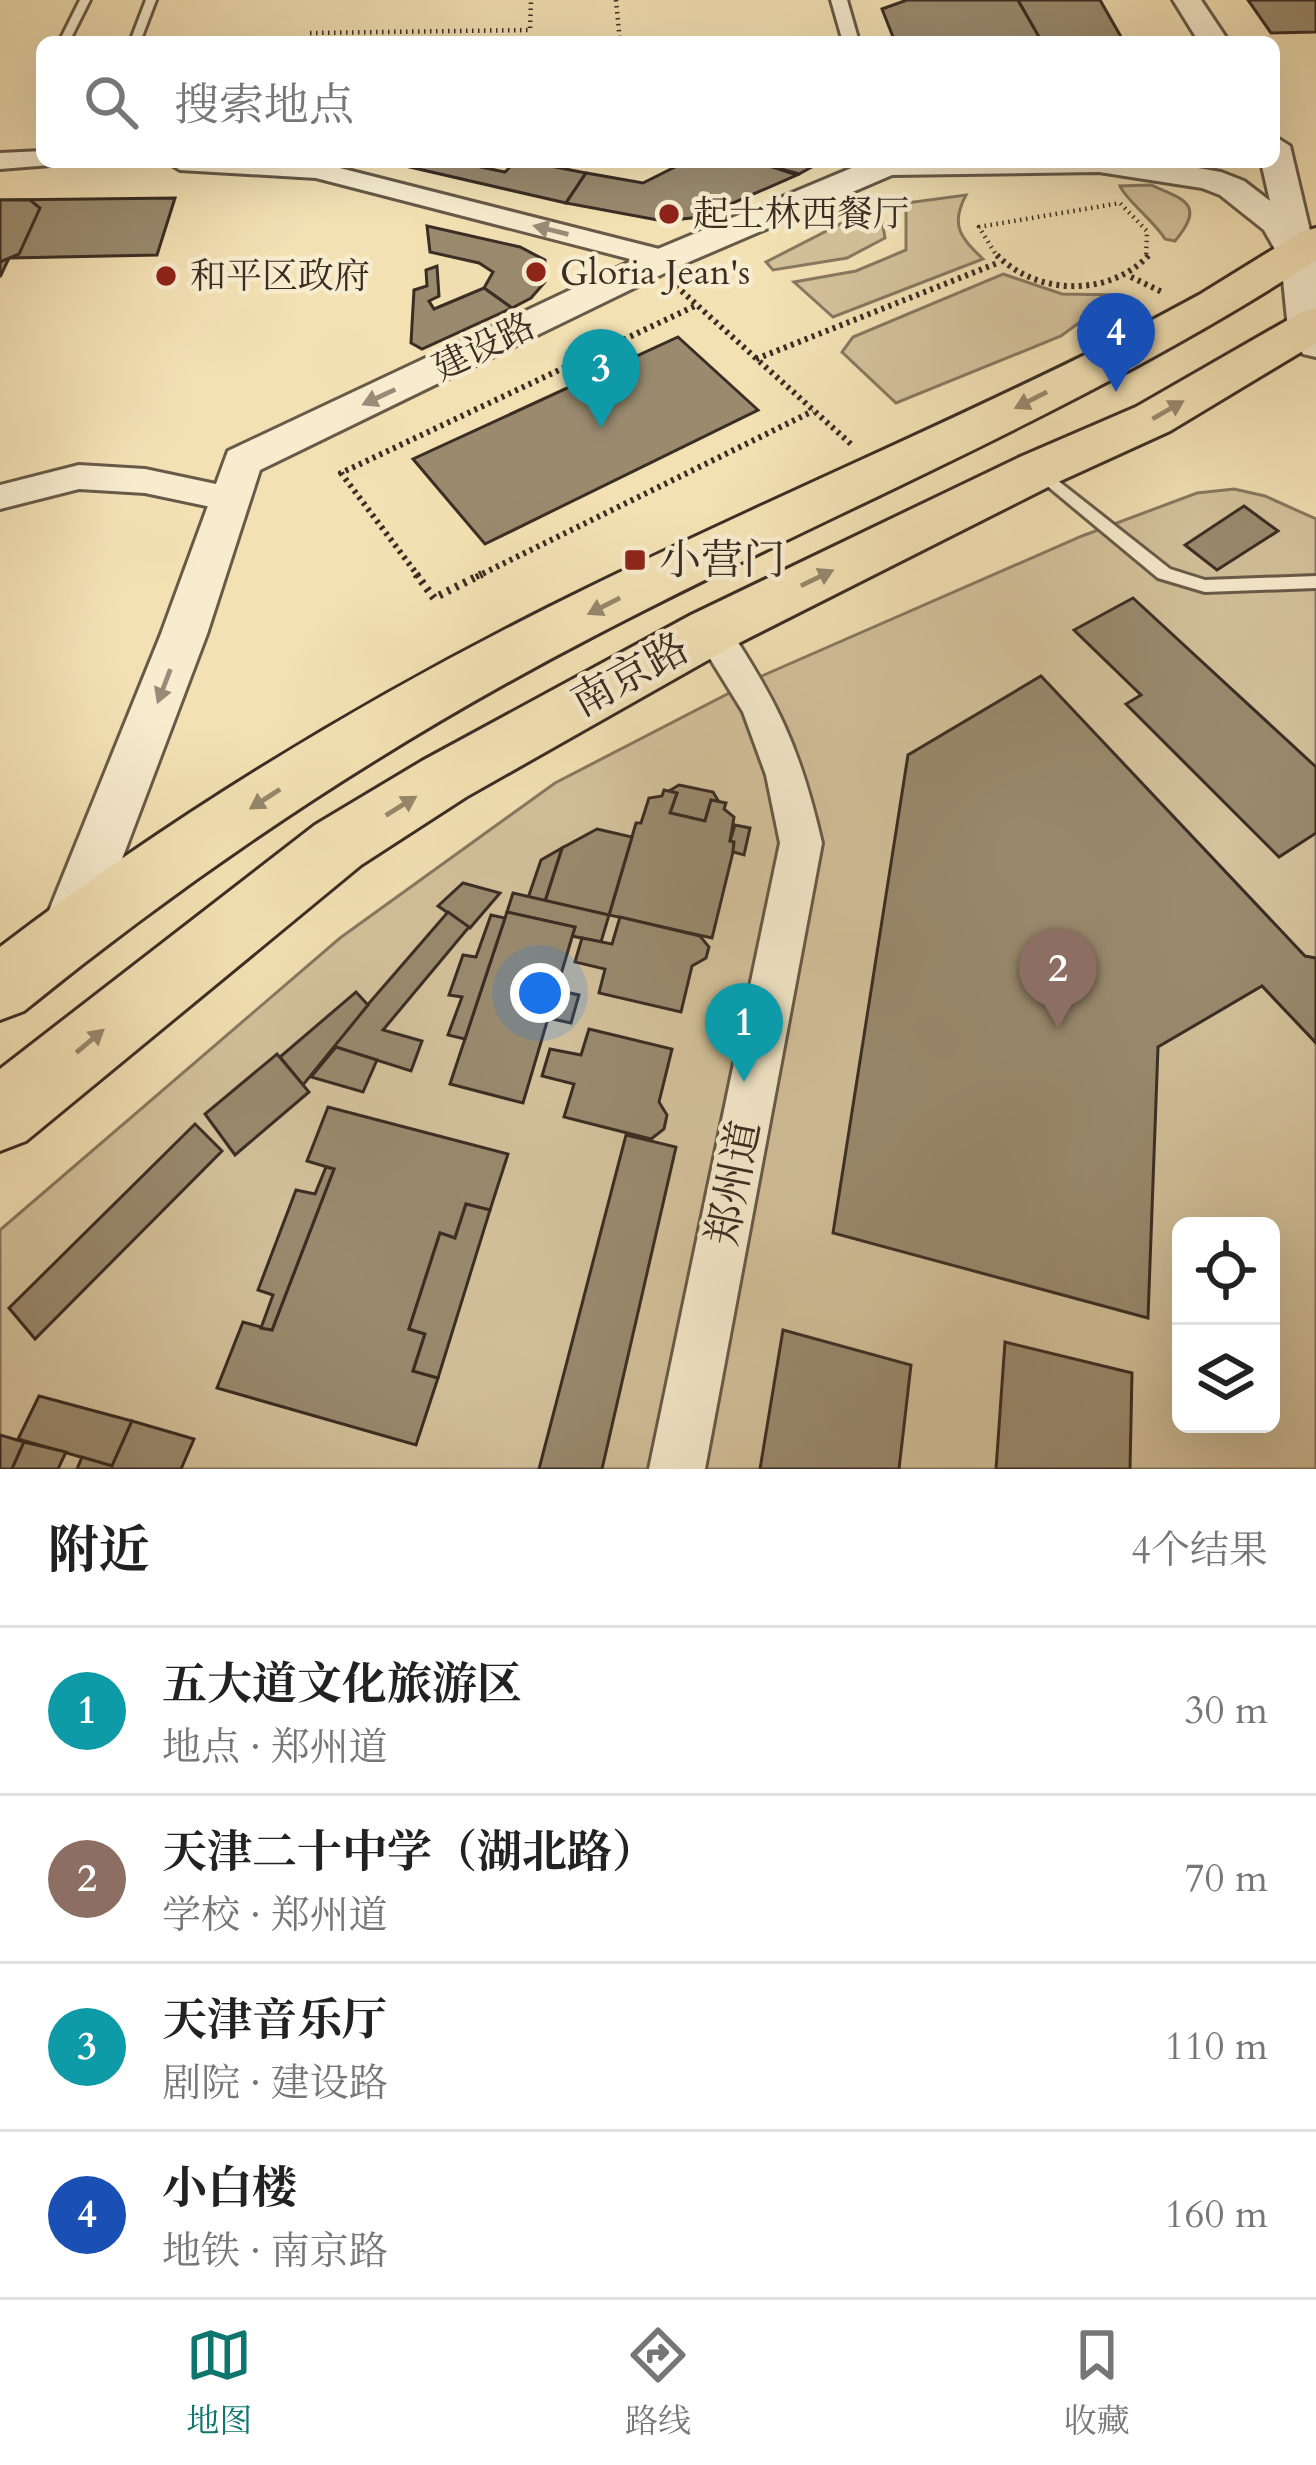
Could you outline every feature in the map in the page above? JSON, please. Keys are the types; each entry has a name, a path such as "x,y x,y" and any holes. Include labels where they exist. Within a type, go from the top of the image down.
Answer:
{"main road":[{"name":"南京路","path":"0,1115 338,845 502,746 711,631 1038,470 1153,419 1312,297"},
{"name":"南京路","path":"0,988 67,933 353,742 477,672 654,580 883,475 1203,313 1312,297"}],"street":[{"path":"839,0 849,36"},
{"path":"1187,0 1210,36"},
{"path":"1280,153 1316,154"},
{"path":"0,161 36,159"},
{"path":"282,168 316,170 659,262"},
{"name":"建设路","path":"67,933 184,634 242,461 659,262 878,168"},
{"name":"建设路","path":"1149,168 1232,188 1278,224 1312,297"},
{"path":"1280,168 1312,297"},
{"path":"0,497 80,478 145,481 230,499"},
{"name":"郑州道","path":"676,1469 801,843 786,775 760,707 711,631"}],"lane":[{"path":"67,36 85,0"},
{"path":"137,36 151,0"},
{"path":"1038,470 1164,574 1205,586 1316,582"}],"path":[{"path":"310,33 530,30 531,0"},
{"path":"616,0 619,36"},
{"path":"1120,203 1150,232 1153,249 1147,265 1132,277 1082,288 1023,275 1000,262 985,246 979,227 1120,203"},
{"path":"659,262 697,305 855,448"},
{"path":"756,359 1000,262"},
{"path":"697,305 341,473 434,598 812,411"}],"shaded area":[{"path":"1151,185 1182,200 1190,211 1175,241 1165,239 1120,186"},
{"path":"966,195 958,223 968,244 983,259 833,317 794,282 856,271 906,250 906,203"},
{"path":"880,209 885,238 847,258 773,270 766,262 852,218"},
{"path":"1003,274 1062,294 1117,295 1061,336 896,403 842,352 853,337"},
{"path":"1234,489 1265,496 1316,519 1316,1469 0,1469 0,1230 340,938 555,783 764,675 1082,536 1197,493"}],"building":[{"path":"907,0 1018,0 1039,36 893,36 882,9"},
{"path":"1018,0 1100,0 1121,36 1039,36"},
{"path":"1248,0 1316,0 1316,32 1271,33"},
{"path":"414,168 505,172 509,168 561,168 586,173 566,203"},
{"path":"673,168 775,168 797,175 701,217 663,221 566,203 586,173 643,183"},
{"path":"778,168 810,168 799,174"},
{"path":"175,198 157,255 9,258 0,277 0,200"},
{"path":"0,200 30,200 40,208 19,254 0,262"},
{"path":"427,226 520,247 545,260 545,282 531,298 512,308 484,288 493,272 479,263 430,252"},
{"path":"437,266 439,296 429,301 434,309 484,288 512,308 422,349 411,343 414,290 427,286 426,270"},
{"path":"678,337 758,410 485,544 413,459"},
{"path":"1244,506 1278,531 1217,570 1185,545"},
{"path":"1133,598 1316,767 1316,833 1279,857 1126,704 1141,695 1074,630"},
{"path":"1041,676 1305,956 1316,958 1316,1043 1262,986 1158,1047 1148,1318 833,1233 908,755"},
{"path":"679,785 713,792 719,802 711,800 705,821 670,813 677,793 669,791"},
{"path":"664,790 677,793 670,813 705,821 711,800 726,803 724,809 734,817 733,852 712,938 609,915 636,823 641,823 649,798 662,796"},
{"path":"735,825 750,828 744,855 733,852 730,841"},
{"path":"597,829 632,837 609,915 545,901 562,848"},
{"path":"562,848 545,901 528,898 541,860"},
{"path":"463,883 500,893 470,928 438,906"},
{"path":"513,893 609,915 601,942 572,936 575,927 507,912"},
{"path":"448,912 469,927 383,1030 422,1041 411,1071 332,1046"},
{"path":"507,912 575,927 523,1103 450,1084"},
{"path":"491,915 505,918 465,1039 448,1035 462,997 449,995 463,955 476,957"},
{"path":"620,917 700,936 709,947 706,958 692,966 681,1012 599,993 605,969 575,962 582,938 612,944"},
{"path":"556,990 579,995 571,1023 548,1018"},
{"path":"356,992 368,1005 303,1085 280,1057"},
{"path":"589,1029 672,1049 659,1102 667,1115 664,1129 651,1139 564,1117 574,1084 542,1076 550,1049 581,1055"},
{"path":"336,1047 377,1060 363,1092 311,1077"},
{"path":"277,1054 309,1092 235,1155 205,1114"},
{"path":"328,1107 508,1154 490,1210 466,1204 455,1238 440,1233 409,1329 425,1334 413,1371 438,1378 416,1445 217,1388 243,1322 272,1330 334,1169 307,1161"},
{"path":"195,1124 222,1151 35,1339 9,1308"},
{"path":"626,1135 676,1147 602,1469 539,1469"},
{"path":"326,1167 334,1169 272,1330 261,1328 273,1295 258,1290 296,1190 315,1194"},
{"path":"466,1204 490,1210 438,1378 413,1371 425,1334 409,1329 440,1233 455,1238"},
{"path":"783,1330 911,1365 899,1469 760,1469"},
{"path":"1005,1342 1132,1373 1130,1469 996,1469"},
{"path":"39,1396 132,1421 112,1466 18,1439"},
{"path":"132,1421 194,1439 181,1469 77,1469 82,1457 112,1466"},
{"path":"0,1435 24,1442 12,1469 0,1469"},
{"path":"24,1442 66,1452 58,1469 12,1469"}],"place":[{"name":"起士林西餐厅","path":"669,214"},
{"name":"Gloria Jean's","path":"536,272"},
{"name":"和平区政府","path":"166,276"},
{"name":"小白楼","path":"1116,392"},
{"name":"天津音乐厅","path":"601,428"},
{"name":"小营门","path":"635,560"},
{"name":"天津二十中学（湖北路）","path":"1058,1028"},
{"name":"五大道文化旅游区","path":"744,1082"}]}
